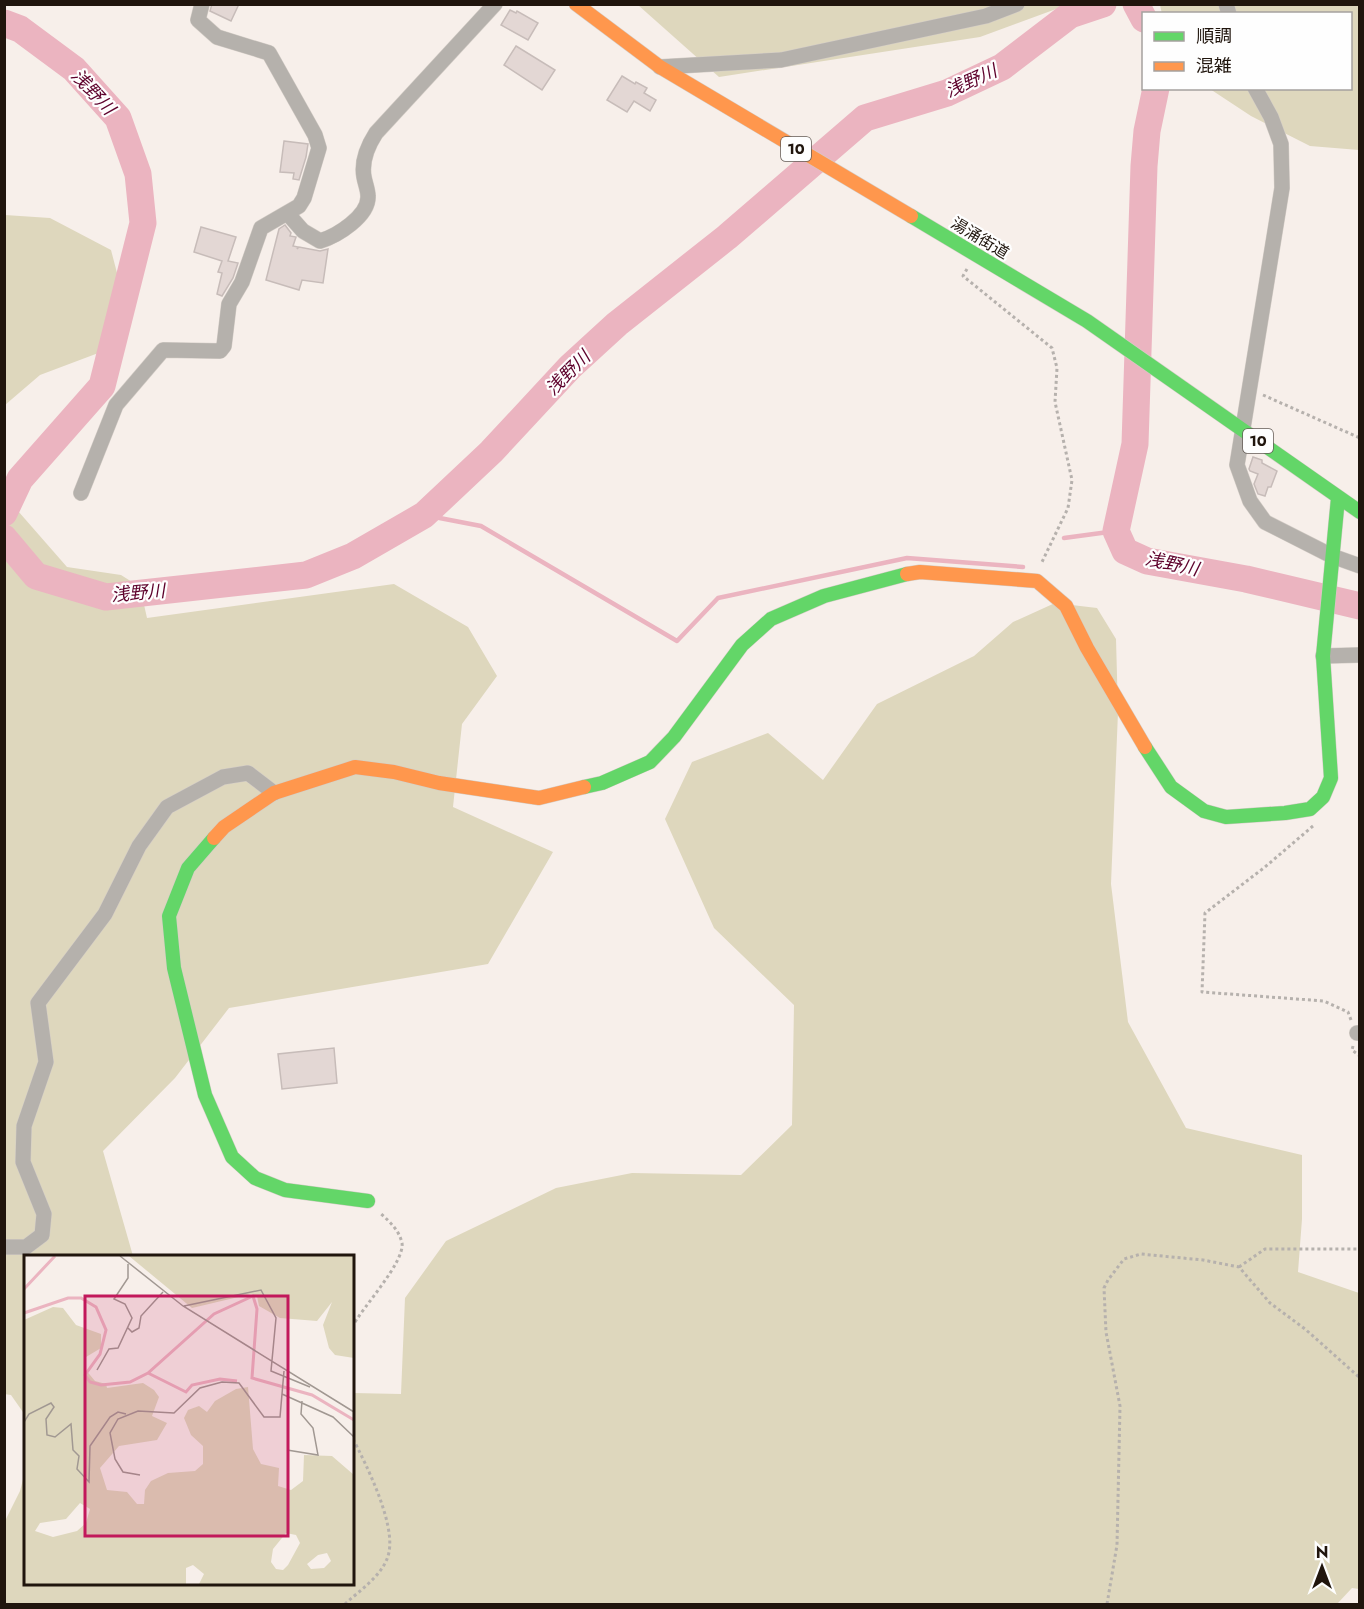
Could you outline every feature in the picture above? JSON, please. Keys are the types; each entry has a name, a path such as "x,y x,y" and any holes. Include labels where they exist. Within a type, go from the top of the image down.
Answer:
{"street":[{"path":"81,493 116,405 163,350 220,351 224,346 229,304 242,282 261,228 299,206 304,198 319,148 315,135 269,53 217,38 198,20 202,4"},
{"path":"287,213 303,231 320,241 336,236 363,212 368,197 363,174 366,149 376,133 495,4"},
{"name":"湯涌街道","path":"576,4 660,68 1087,321 1359,512"},
{"path":"660,68 782,60 986,16 1017,4"},
{"path":"1256,90 1271,117 1281,144 1282,188 1237,465 1250,501 1265,522 1332,556 1359,566"},
{"path":"368,1201 285,1190 255,1178 232,1157 205,1095 174,968 169,916 188,868 224,826 274,793 355,767 394,772 439,783 539,798 602,783 650,762 674,736 742,645 771,619 824,596 896,576 920,572 1037,581 1066,606 1087,648 1132,726 1171,787 1204,811 1226,818 1310,809 1323,797 1331,778 1323,636 1338,498"},
{"path":"1323,656 1359,655"},
{"path":"4,1247 26,1247 42,1235 44,1214 23,1162 24,1126 46,1062 38,1003 105,914 139,846 167,807 223,777 248,773 274,793"}],"path":[{"path":"977,255 963,276 1052,348 1057,368 1055,402 1072,480 1068,508 1042,559 1037,581"},
{"path":"1248,388 1359,438"},
{"path":"1318,822 1265,867 1205,913 1202,992 1324,1001 1348,1012 1358,1033"},
{"path":"354,1323 396,1265 403,1245 396,1228 368,1201"},
{"path":"1239,1267 1265,1249 1359,1249"},
{"path":"1107,1605 1117,1545 1120,1406 1106,1332 1104,1288 1107,1280 1124,1259 1141,1254 1203,1260 1239,1267 1270,1303 1305,1329 1359,1378"},
{"path":"345,1605 373,1579 389,1552 388,1522 354,1441"}],"shaded area":[{"path":"638,5 1067,5 980,37 719,77"},
{"path":"1160,5 1359,5 1359,150 1310,146 1251,116 1212,90 1352,90 1352,12 1162,12"},
{"path":"5,215 50,218 111,250 122,292 109,349 40,375 5,405"},
{"path":"4,495 67,567 121,575 140,587 147,618 394,584 468,627 497,676 462,724 453,807 553,852 488,964 229,1008 175,1078 103,1151 133,1255 24,1255 24,1414 11,1395 4,1394"},
{"path":"1055,603 1097,608 1116,639 1118,712 1111,884 1128,1022 1186,1128 1302,1155 1302,1219 1298,1272 1359,1293 1359,1589 1352,1588 1337,1604 5,1604 5,1521 20,1491 24,1476 24,1585 354,1585 354,1393 401,1394 405,1298 446,1241 556,1188 632,1173 741,1175 792,1125 794,1005 714,928 665,819 692,762 768,733 823,780 877,704 974,656 1013,622"}],"building":[{"path":"212,4 239,4 231,21 210,11"},
{"path":"510,10 516,13 517,11 538,23 528,40 501,25"},
{"path":"516,46 555,70 542,90 504,65"},
{"path":"622,76 647,88 644,93 656,100 650,111 634,101 627,112 607,100"},
{"path":"284,141 308,144 299,180 293,179 294,173 280,172"},
{"path":"285,225 291,233 290,236 296,237 293,246 298,247 297,249 299,247 320,251 328,249 323,283 302,280 299,290 266,280 279,229"},
{"path":"201,227 236,237 228,261 238,263 233,278 222,296 217,294 222,273 218,272 222,261 194,252"},
{"path":"1253,457 1262,460 1262,463 1277,471 1265,496 1258,494 1254,484 1258,474 1249,469"},
{"path":"334,1048 337,1083 282,1089 278,1054"}],"waterway":[{"name":"浅野川","path":"4,538 36,576 106,597 306,575 353,556 424,515 491,452 570,367 617,324 727,237 865,118 947,93 1002,67 1070,15 1103,4"},
{"name":"浅野川","path":"1136,4 1142,15"},
{"name":"浅野川","path":"4,23 20,29 74,69 118,118 138,174 143,223 102,386 20,479 4,513"},
{"name":"浅野川","path":"1156,90 1147,131 1144,166 1135,444 1116,531 1125,551 1147,561 1246,579 1360,606"},
{"path":"424,515 481,526 677,641 718,598 907,558 1023,567"},
{"path":"1064,538 1116,531"}],"traffic: fast":[{"path":"911,216 1087,321 1360,512"},
{"path":"1145,747 1171,787 1204,811 1226,817 1285,813 1310,809 1323,797 1331,778 1323,656 1338,498"},
{"path":"584,787 602,783 650,762 674,737 742,645 771,619 824,596 907,574"},
{"path":"214,838 188,868 169,916 174,968 205,1095 232,1157 255,1178 285,1190 368,1201"}],"traffic: slow":[{"path":"576,4 660,67 911,216"},
{"path":"907,574 920,572 1037,581 1066,606 1087,648 1145,747"},
{"path":"214,838 224,827 274,793 355,767 394,772 439,783 539,798 584,787"}]}
